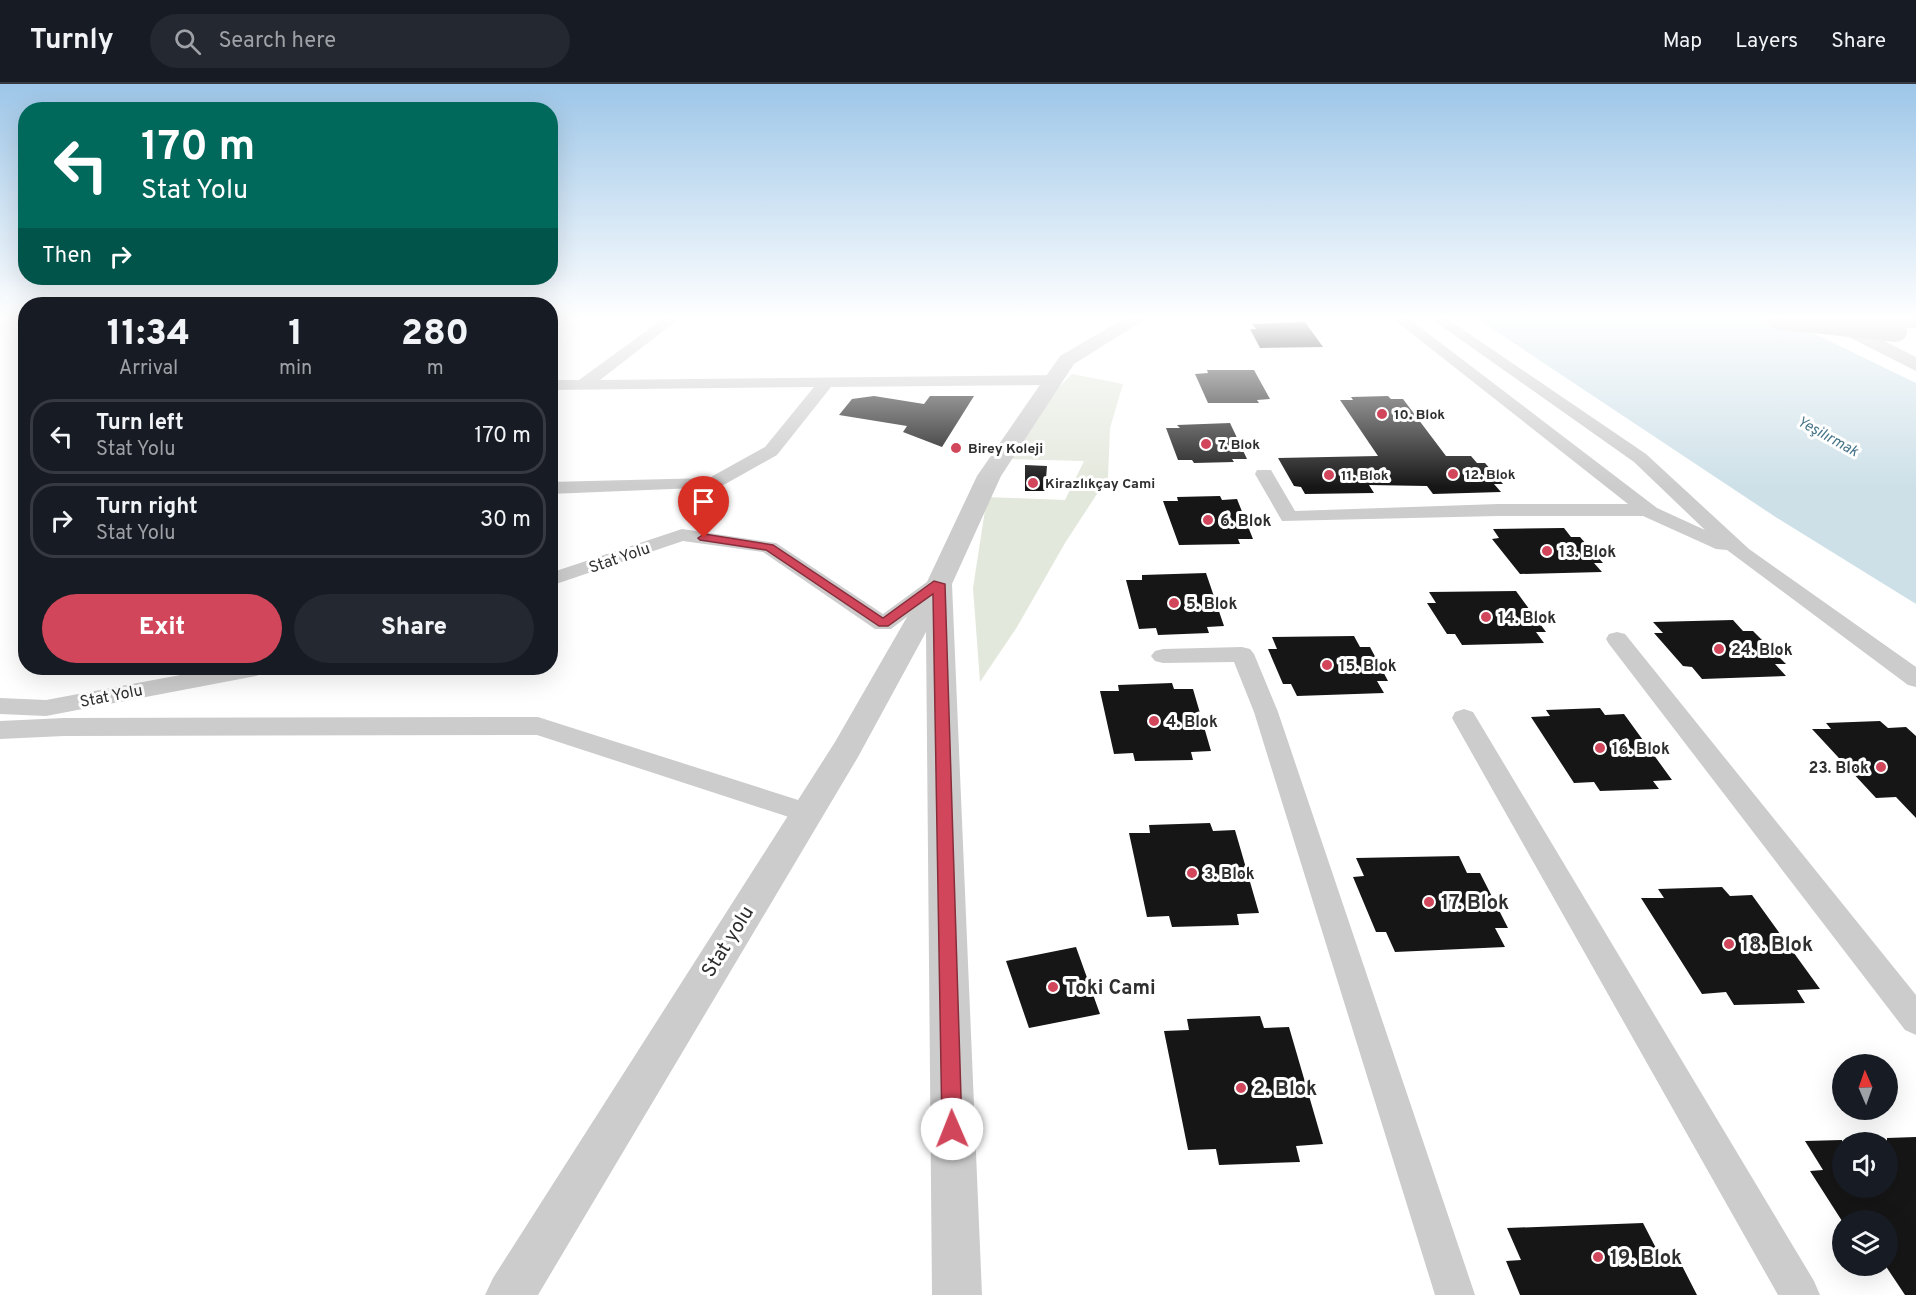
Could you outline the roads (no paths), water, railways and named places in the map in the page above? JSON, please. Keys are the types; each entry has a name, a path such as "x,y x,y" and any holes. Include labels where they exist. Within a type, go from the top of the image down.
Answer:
{"street":[{"path":"582,385 596,375"},
{"name":"Stat yolu","path":"510,1295 847,749 939,584 989,476 1057,375"},
{"path":"1472,375 1646,510 1742,554"},
{"path":"1519,375 1640,458 1742,554 1916,679"},
{"path":"558,385 1053,380"},
{"path":"558,488 713,483 771,451 825,384"},
{"path":"1264,474 1289,517 1498,510 1646,510"},
{"name":"Stat Yolu","path":"558,577 682,535 769,547 883,624 939,584"},
{"path":"939,584 957,1295"},
{"path":"1617,639 1916,1020"},
{"path":"1163,656 1242,654 1266,712 1455,1295"},
{"name":"Stat Yolu","path":"0,706 46,708 219,675"},
{"path":"1464,718 1800,1295"},
{"path":"0,730 76,727 538,726 807,813"}],"water":[{"name":"Yeşilırmak","path":"1561,375 1899,375 1916,383 1916,604 1777,518"}],"place":[{"name":"10. Blok","path":"1382,414"},
{"name":"7. Blok","path":"1206,444"},
{"name":"Birey Koleji","path":"956,448"},
{"name":"12. Blok","path":"1453,474"},
{"name":"11. Blok","path":"1329,475"},
{"name":"Kirazlıkçay Cami","path":"1033,483"},
{"name":"6. Blok","path":"1208,520"},
{"name":"13. Blok","path":"1547,551"},
{"name":"5. Blok","path":"1174,603"},
{"name":"14. Blok","path":"1486,617"},
{"name":"24. Blok","path":"1719,649"},
{"name":"15. Blok","path":"1327,665"},
{"name":"4. Blok","path":"1154,721"},
{"name":"16. Blok","path":"1600,748"},
{"name":"23. Blok","path":"1881,767"},
{"name":"3. Blok","path":"1192,873"},
{"name":"17. Blok","path":"1429,902"},
{"name":"18. Blok","path":"1729,944"},
{"name":"Toki Cami","path":"1053,987"},
{"name":"2. Blok","path":"1241,1088"},
{"name":"19. Blok","path":"1598,1257"}]}
